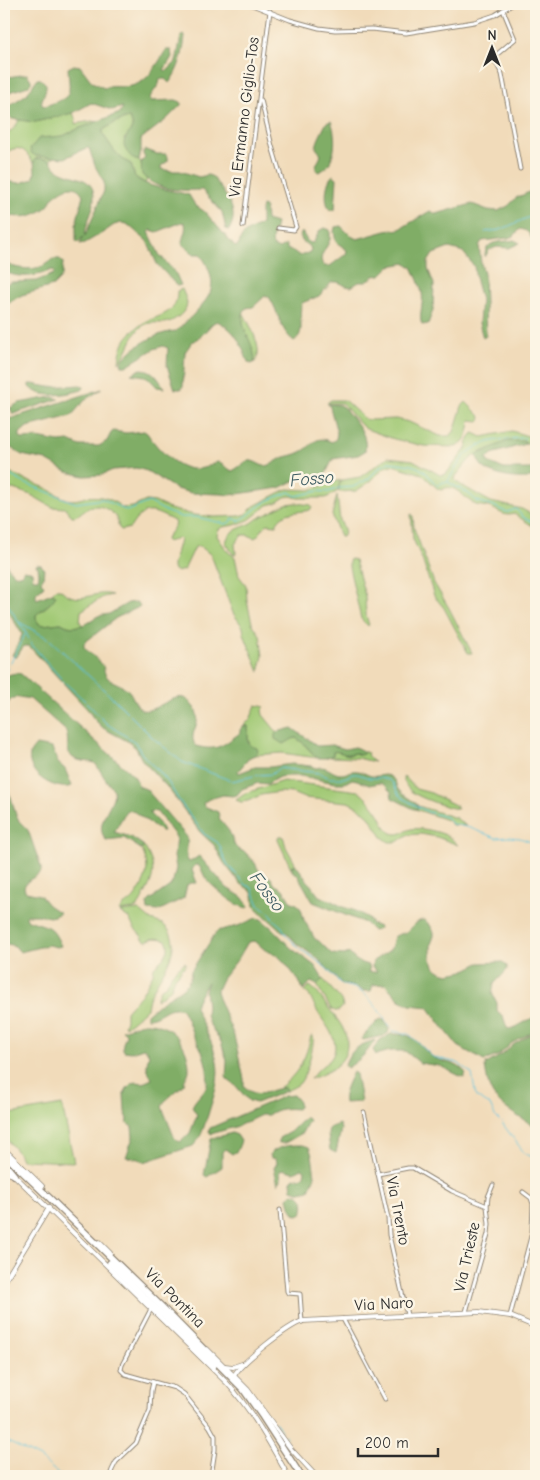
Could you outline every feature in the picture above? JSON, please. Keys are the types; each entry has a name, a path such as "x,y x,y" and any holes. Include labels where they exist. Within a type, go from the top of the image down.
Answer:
{"highway":[{"name":"Via Pontina","path":"4,1154 94,1245"},
{"path":"4,1163 14,1175"},
{"path":"94,1245 226,1376 246,1399 297,1476"},
{"path":"94,1245 161,1306 243,1389 301,1476"},
{"path":"176,1335 197,1349"}],"street":[{"path":"250,4 294,21 324,28 340,30 374,29 406,33 474,22 489,17 513,4"},
{"path":"503,10 516,39 495,56 494,59 502,73 520,169"},
{"name":"Via Ermanno Giglio-Tos","path":"243,226 270,11"},
{"path":"260,98 296,227 294,230 278,228"},
{"name":"Via Trento","path":"364,1112 388,1219 389,1235 408,1315"},
{"name":"Via Pontina","path":"4,1154 225,1366 254,1397 292,1448 316,1476"},
{"name":"Via Trieste","path":"378,1174 414,1168 452,1191 488,1206 488,1234 466,1312"},
{"path":"4,1172 14,1175"},
{"name":"Via Pontina","path":"14,1175 226,1382 242,1400 288,1476"},
{"path":"488,1206 488,1199 493,1185"},
{"path":"510,1316 532,1234 534,1204 530,1197 523,1192"},
{"path":"4,1282 49,1208"},
{"path":"280,1210 286,1291 288,1293 300,1294 302,1322"},
{"path":"151,1309 121,1369 125,1374 174,1387 181,1391 213,1432 216,1440 211,1476"},
{"name":"Via Naro","path":"234,1376 244,1363 286,1329 302,1322 486,1312 510,1316 536,1327"},
{"path":"343,1319 385,1399"},
{"path":"225,1366 233,1367 244,1363"},
{"path":"110,1476 118,1460 134,1447 150,1410 153,1382"}],"green space":[{"path":"185,35 180,61 173,78 169,83 165,79 160,79 159,84 150,97 151,101 176,100 181,102 181,105 167,119 141,139 139,160 135,160 124,146 124,141 132,128 129,118 116,122 103,130 103,134 118,155 131,164 134,175 138,179 151,186 189,195 195,205 205,212 235,247 239,245 244,234 261,224 262,206 265,207 266,220 276,223 272,240 273,246 279,249 286,245 288,250 300,256 310,252 311,248 302,241 300,235 302,232 308,242 313,243 320,230 325,228 330,230 330,239 321,259 324,266 330,266 346,254 347,250 336,242 335,227 341,226 357,239 400,229 430,211 436,214 472,204 488,210 498,211 508,206 516,198 536,189 536,235 534,239 532,239 529,233 520,229 514,236 482,241 479,246 484,274 486,336 483,338 479,323 481,300 474,266 463,252 449,248 433,254 428,262 428,269 434,284 433,310 428,324 422,325 421,290 412,267 406,263 390,266 381,275 374,276 366,282 359,282 351,287 338,282 332,282 319,296 302,303 300,334 294,341 282,326 269,297 265,296 253,307 246,308 243,314 244,328 253,349 254,363 248,362 240,343 233,333 217,321 192,342 185,352 183,386 181,389 175,389 167,366 168,348 163,346 154,349 126,366 122,366 121,362 131,351 153,337 176,331 201,306 209,295 212,285 207,266 200,254 194,254 182,244 185,223 182,222 157,232 151,230 149,232 159,254 176,274 181,285 177,286 157,264 147,241 127,224 114,225 85,243 80,244 83,237 78,243 76,241 76,225 83,195 73,187 65,188 53,197 48,206 35,214 20,217 4,215 4,181 20,183 33,179 35,160 37,158 50,160 61,171 88,182 92,188 94,195 93,206 85,236 104,191 104,182 95,166 89,148 65,158 36,156 31,153 30,149 39,138 63,136 120,113 123,107 112,110 91,103 73,113 35,122 12,119 7,114 7,107 27,94 37,79 41,79 46,84 42,105 45,106 61,100 69,91 68,68 74,65 80,66 92,82 104,88 128,87 137,84 148,77 166,50 171,50 172,57 164,70 167,71 176,62 181,36"},
{"path":"4,69 8,77 27,74 31,83 28,86 4,94"},
{"path":"73,113 76,120 75,124 97,122 63,136 38,139 36,156 55,157 50,160 38,158 33,163 24,151 17,148 4,154 4,135 13,129 19,120 35,122"},
{"path":"129,118 132,127 124,139 135,160 141,162 142,174 147,180 145,183 135,177 131,164 118,155 103,134 103,130 116,122"},
{"path":"331,121 335,142 334,150 329,163 319,172 316,170 316,165 321,154 316,148 326,123"},
{"path":"144,150 157,154 166,154 168,161 161,166 161,169 180,171 199,177 208,175 213,177 230,202 233,216 229,230 226,229 222,212 202,190 170,189 157,185 145,178 142,174 141,162 145,158"},
{"path":"333,175 337,178 335,210 330,210 326,192 328,182"},
{"path":"514,240 520,243 509,248 497,247 489,250 485,257 488,247 491,245"},
{"path":"53,259 60,259 63,262 62,275 53,286 22,295 4,305 4,285 11,282 36,281 54,274 54,271 51,270 34,276 9,274 4,271 4,262 17,268 28,269 43,266"},
{"path":"182,289 187,304 181,314 167,323 151,323 142,326 119,362 124,342 128,336 147,321 168,312 175,304 177,291"},
{"path":"243,312 257,345 257,358 254,363 253,351 243,327"},
{"path":"141,369 152,373 158,378 164,388 157,387 146,376 131,374"},
{"path":"29,384 49,387 80,385 84,386 84,388 69,393 48,395 35,391 29,387"},
{"path":"102,389 86,399 71,416 27,427 20,433 20,437 22,439 37,438 59,442 69,441 80,446 99,446 107,441 113,431 126,433 144,431 163,453 186,468 205,467 218,462 232,471 249,461 264,466 269,465 282,458 301,452 318,440 322,439 332,442 336,439 337,433 328,404 343,407 356,422 364,438 365,451 358,455 333,459 325,475 316,480 298,479 280,488 230,495 191,493 176,489 147,471 136,468 113,470 101,475 84,476 67,472 46,460 22,455 11,448 5,440 4,421"},
{"path":"52,397 59,399 13,414 10,408 19,403"},
{"path":"331,400 344,400 365,419 396,419 409,422 440,436 449,436 454,432 462,406 466,402 481,417 480,421 470,420 467,436 456,447 424,446 394,439 366,429 343,404 327,403"},
{"path":"512,431 528,436 530,438 529,442 525,444 525,441 481,452 471,458 456,476 455,480 491,502 522,509 536,517 536,528 514,514 507,515 492,508 476,505 455,489 438,489 422,474 391,465 385,467 371,481 356,491 339,492 339,485 342,480 360,477 388,457 413,460 440,475 446,474 465,450 472,434 474,433 482,437"},
{"path":"507,441 525,441 525,444 492,454 487,459 488,462 504,469 536,469 536,477 515,478 500,476 481,465 476,455"},
{"path":"4,468 69,500 91,496 101,497 114,502 122,508 133,507 146,501 155,502 170,509 194,515 215,517 246,514 254,506 287,489 309,490 340,480 338,491 326,498 285,497 276,503 268,505 249,520 218,530 217,536 228,552 235,557 239,576 246,585 247,601 252,623 260,635 263,656 259,672 243,627 233,613 211,555 200,546 195,547 184,570 177,572 173,569 180,540 178,538 168,542 166,540 173,529 174,521 155,512 150,512 140,515 130,528 121,530 115,516 102,507 90,507 78,515 72,516 65,508 52,507 31,495 13,489 6,489 4,487"},
{"path":"337,495 340,520 345,532 342,537 340,537 332,515"},
{"path":"286,504 311,505 312,507 310,510 286,514 276,525 267,524 255,538 242,535 235,544 236,554 233,554 226,543 231,533"},
{"path":"411,514 413,515 414,528 434,583 472,653 468,653 444,608 434,596 422,559 413,539"},
{"path":"4,558 12,572 22,575 23,570 30,571 32,572 33,579 38,579 37,564 44,568 41,581 44,586 36,593 36,598 52,593 56,595 36,615 39,624 61,623 73,627 83,625 98,616 109,614 128,603 136,602 139,604 140,606 116,618 84,643 84,647 101,663 107,677 129,691 141,709 153,709 176,698 187,699 196,710 197,722 193,741 196,746 215,748 240,733 243,726 248,726 248,742 251,746 257,748 258,751 250,757 238,771 239,773 255,767 292,764 316,768 324,767 339,774 356,771 371,776 387,775 393,779 397,788 418,806 417,809 392,798 391,792 380,783 369,785 352,779 345,783 335,783 301,776 279,777 267,784 258,783 242,789 237,795 223,795 203,803 204,806 218,812 220,820 229,831 235,846 245,852 255,863 259,871 271,878 275,885 283,889 290,901 297,904 315,939 332,954 344,955 349,953 357,961 368,965 370,968 369,972 376,972 372,967 373,961 390,950 394,937 406,932 421,920 424,920 434,932 431,944 431,959 435,968 449,974 463,971 479,963 503,962 507,966 507,970 494,984 492,993 497,1003 497,1010 503,1016 509,1029 536,1016 536,1030 512,1043 499,1055 484,1061 458,1046 428,1007 410,1005 400,1000 385,984 373,985 371,991 364,991 342,984 317,958 297,944 286,932 282,931 257,909 254,906 251,891 240,883 224,863 214,845 200,832 168,788 142,760 136,748 129,742 103,728 29,646 23,647 16,658 12,655 22,634 4,604"},
{"path":"350,559 355,560 365,596 368,626 361,619 349,567"},
{"path":"56,589 80,598 98,594 112,595 103,597 81,611 80,622 83,625 73,627 61,623 39,624 36,615 52,601 55,595 52,593"},
{"path":"21,674 134,776 138,786 146,789 187,837 188,861 190,862 199,856 227,888 242,897 249,906 248,908 232,901 220,892 206,879 198,865 195,865 192,870 197,883 187,885 184,898 158,911 148,910 147,903 170,886 173,881 176,868 174,856 176,837 157,812 150,811 150,814 159,823 163,831 133,811 128,810 114,832 131,837 143,845 143,848 141,849 124,838 106,840 102,834 101,827 114,790 95,763 73,758 69,752 66,731 30,699 18,697 10,700 4,719 4,678 7,675"},
{"path":"256,705 265,707 262,710 263,715 277,732 275,734 286,743 296,738 317,758 282,753 255,755 258,751 248,741 248,726 243,726 250,720"},
{"path":"292,728 318,746 332,745 345,749 355,747 365,752 359,755 355,753 333,752 333,755 325,758 317,758 296,738 283,744 275,739 277,732"},
{"path":"36,745 52,748 58,763 65,769 72,786 65,787 51,784 37,775 30,762 31,752"},
{"path":"336,751 349,755 355,753 359,755 365,752 368,753 367,755 374,762 358,758 330,757"},
{"path":"404,776 416,789 431,793 455,805 458,809 434,802 410,791 403,778"},
{"path":"283,781 358,791 372,805 390,832 400,834 411,829 425,829 446,835 458,845 437,837 421,834 407,835 397,842 389,842 382,837 369,816 348,802 304,798 292,793 280,792 261,795 248,801 241,802 236,800 246,793"},
{"path":"4,785 11,797 19,821 28,830 41,867 41,872 28,881 24,888 26,892 40,895 48,905 60,913 49,917 27,915 26,917 28,920 52,930 61,946 48,945 20,952 15,946 4,943"},
{"path":"418,806 456,818 466,826 452,825 447,820 415,809"},
{"path":"280,836 283,836 286,847 296,865 292,865 291,868 278,840"},
{"path":"143,845 152,863 153,870 150,884 138,907 119,911 135,897 146,875 147,865 141,849"},
{"path":"292,865 296,865 319,896 367,917 372,924 379,928 373,931 365,923 313,902 297,874 292,871"},
{"path":"139,910 151,920 165,926 171,934 172,952 148,1000 147,1008 126,1026 124,1025 126,1011 141,995 153,974 154,967 164,958 168,950 166,940 156,938 144,940 130,919 120,912"},
{"path":"256,918 261,919 291,948 315,966 323,979 317,985 311,982 303,990 299,981 285,963 277,955 265,950 255,941 248,942 238,959 222,979 217,990 218,998 234,1036 244,1086 250,1091 259,1094 285,1088 286,1091 256,1103 249,1101 228,1080 226,1077 227,1061 221,1042 208,1022 206,1014 205,991 208,982 195,1007 215,1052 218,1071 215,1094 201,1135 193,1146 144,1162 137,1158 126,1157 133,1137 132,1127 127,1123 124,1094 132,1083 143,1083 152,1079 147,1067 149,1055 147,1050 143,1048 131,1052 124,1051 123,1046 126,1033 122,1030 142,1023 154,1024 170,1031 182,1043 188,1060 188,1073 184,1084 164,1102 162,1107 175,1139 180,1142 190,1133 197,1115 192,1107 207,1084 205,1061 182,1009 172,1008 147,1018 147,1014 187,984 191,971 217,931 238,926"},
{"path":"185,962 186,964 175,978 171,988 156,1000 160,989 167,984 172,973"},
{"path":"323,979 341,1000 343,1006 339,1011 331,1009 317,985"},
{"path":"310,986 340,1024 347,1042 344,1057 339,1063 326,1073 310,1079 330,1060 335,1048 329,1030 311,998 304,991"},
{"path":"380,1019 384,1020 389,1029 388,1033 383,1036 363,1040 362,1038 366,1033"},
{"path":"536,1031 536,1127 502,1105 492,1093 485,1067 486,1064"},
{"path":"391,1034 411,1037 431,1056 462,1069 466,1073 464,1078 440,1066 420,1063 405,1051 390,1051 376,1055 373,1050 380,1040"},
{"path":"311,1036 313,1036 313,1040 311,1053 299,1084 286,1091 285,1088 279,1088 296,1072 307,1052"},
{"path":"375,1040 363,1056 347,1068 345,1065 353,1051"},
{"path":"353,1072 356,1074 361,1102 344,1103 345,1091"},
{"path":"293,1095 299,1102 297,1109 278,1110 268,1115 261,1115 238,1126 211,1134 209,1131 210,1128 284,1096"},
{"path":"62,1105 74,1162 21,1160 18,1153 4,1136 4,1115"},
{"path":"304,1118 309,1120 302,1133 285,1143 279,1143 279,1138 290,1132"},
{"path":"339,1124 341,1129 336,1153 330,1150 328,1134 329,1128"},
{"path":"232,1133 237,1135 241,1141 237,1151 232,1154 225,1149 222,1152 222,1167 207,1177 204,1175 211,1139"},
{"path":"303,1145 309,1147 315,1176 309,1190 301,1192 292,1189 291,1181 294,1178 301,1178 305,1170 302,1168 294,1172 282,1169 280,1171 281,1180 278,1184 274,1168 277,1163 276,1159 271,1158 270,1154 281,1147"},
{"path":"293,1193 302,1198 304,1207 302,1214 296,1215 291,1209 288,1198"}],"waterway":[{"path":"485,232 500,230 536,214"},
{"path":"448,481 463,458 482,444 496,440 525,438"},
{"name":"Fosso","path":"4,472 24,483 76,503 103,499 127,511 149,502 181,517 196,517 226,524 232,519 238,521 242,519 265,502 289,492 296,496 318,491 328,492 339,488 353,487 368,479 380,467 389,462 416,466 426,472 438,486 443,482 448,482"},
{"path":"448,482 477,501 507,512 516,509 523,517 536,524"},
{"name":"Fosso","path":"4,599 32,645 64,682 107,724 135,742 142,754 168,782 204,834 217,842 228,865 245,884 252,888 259,905 271,914 286,935 301,950 326,968 342,985 355,988 366,995 393,1031 409,1034 433,1057 458,1063 472,1074 476,1097 490,1105 495,1116 525,1154 536,1158"},
{"path":"19,622 49,639 153,738 182,762 232,781 272,774 279,768 319,773 330,778 344,778 358,774 369,778 389,780 393,783 398,794 404,799 428,812 446,817 452,824 470,828 496,838 520,838 536,846"},
{"path":"5,673 25,634"},
{"path":"275,1422 279,1427"},
{"path":"4,1440 40,1458 61,1476"}]}
